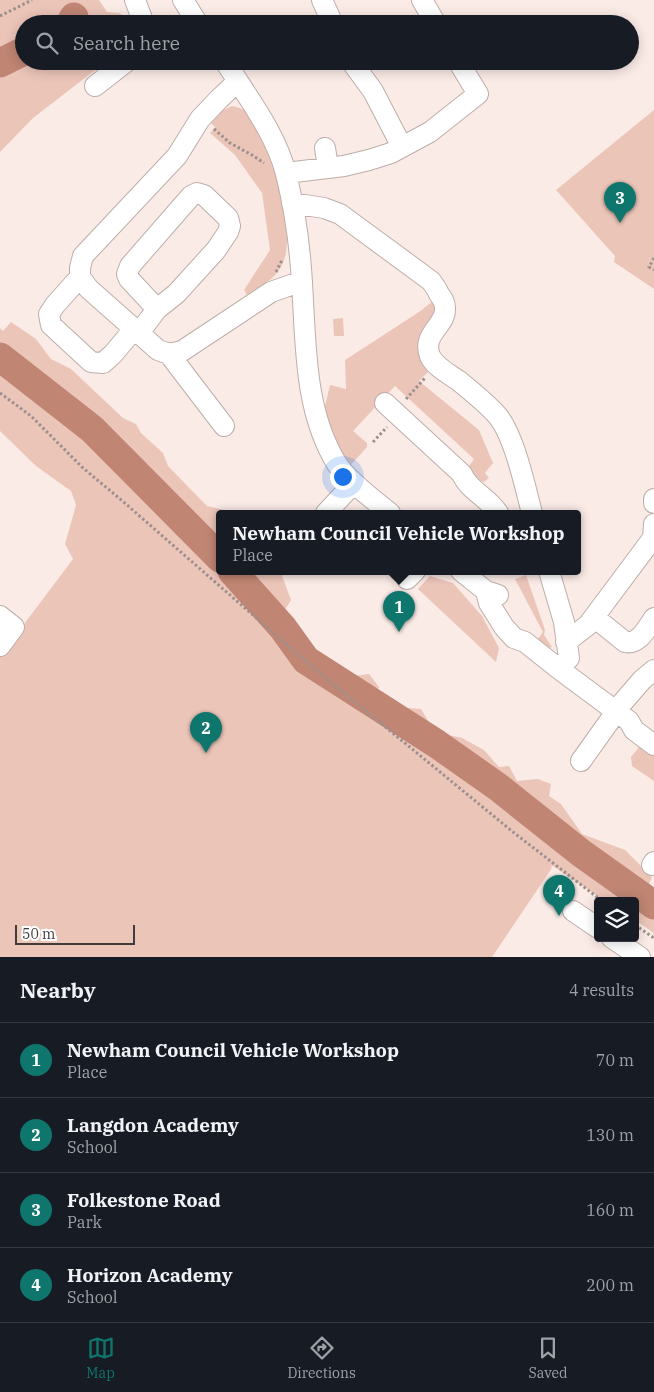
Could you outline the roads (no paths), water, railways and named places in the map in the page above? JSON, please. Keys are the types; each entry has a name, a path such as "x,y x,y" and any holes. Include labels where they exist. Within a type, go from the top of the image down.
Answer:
{"street":[{"path":"135,0 141,15"},
{"path":"183,0 192,15"},
{"path":"192,0 201,15"},
{"path":"322,0 329,15"},
{"path":"422,0 431,15"},
{"path":"95,86 115,70"},
{"path":"231,70 280,154 277,170 292,203 302,281 305,344 310,389 316,417 338,466 354,483 386,510"},
{"path":"358,70 373,91 402,147"},
{"path":"277,170 327,158 369,160 402,147 430,132 478,94 463,70"},
{"path":"224,426 169,354 158,350 89,288 80,277 80,268 83,256 177,156 200,119 238,81"},
{"path":"80,277 49,314 50,325 90,362 103,363 157,309 176,294 216,250 228,232 230,226 228,218 204,195 198,193 191,196 130,266 127,274 129,279 157,309"},
{"path":"292,203 324,208 340,214 435,286 446,308 443,319 431,337 428,350 431,359 497,414 510,437 531,510"},
{"path":"169,354 182,350 271,292 302,281"},
{"path":"385,404 462,474 465,481 487,499 496,510"},
{"path":"329,510 354,483"},
{"path":"566,642 588,625 653,538 654,524"},
{"path":"469,575 484,582 499,595 524,631 526,642 558,669 622,716 634,730 654,745"},
{"path":"550,575 564,622 569,658 558,669"},
{"path":"0,616 14,627 0,646"},
{"path":"594,617 625,642 631,643 640,638 654,618"},
{"path":"581,761 622,716 642,680 654,670"},
{"path":"622,716 639,722 654,732"},
{"path":"573,911 594,925"},
{"path":"618,942 640,957"}],"waterway":[{"path":"0,63 15,56"},
{"path":"0,357 92,429 216,554"},
{"path":"236,575 283,628 306,660 437,744 498,787 581,853 654,905"}],"place":[{"name":"Folkestone Road","path":"620,223"},
{"name":"Newham Council Vehicle Workshop","path":"399,632"},
{"name":"Langdon Academy","path":"206,753"},
{"name":"Horizon Academy","path":"559,916"}]}
